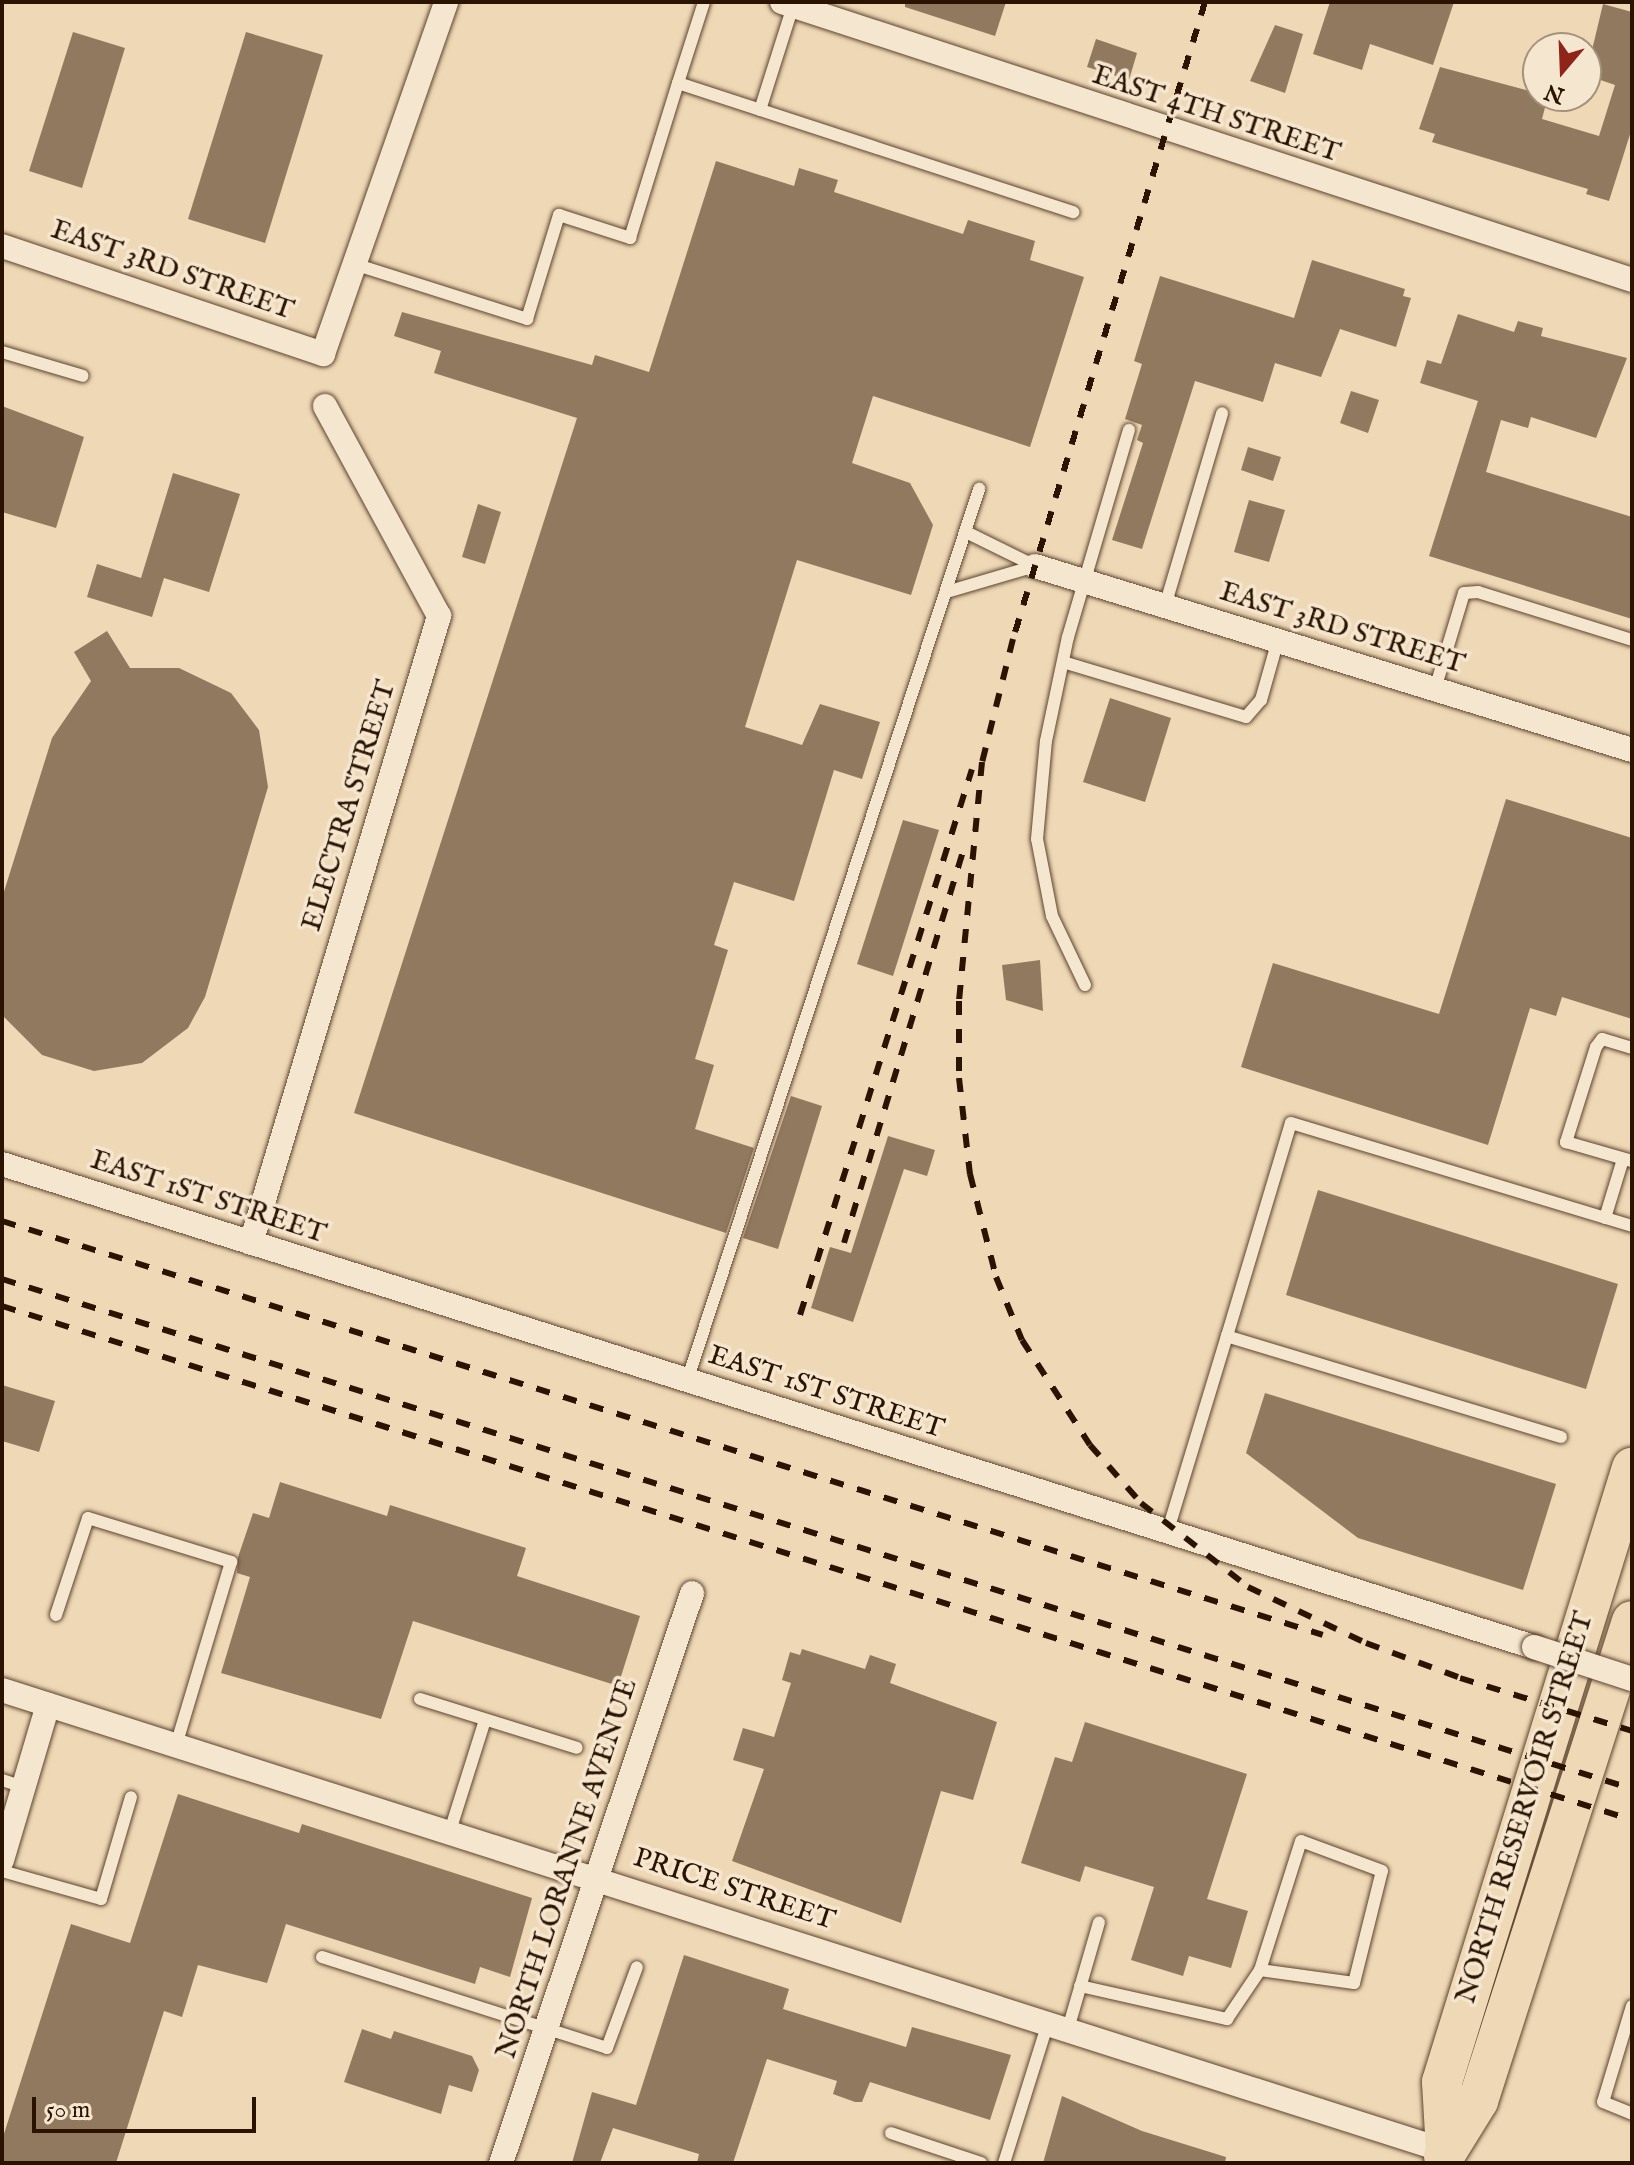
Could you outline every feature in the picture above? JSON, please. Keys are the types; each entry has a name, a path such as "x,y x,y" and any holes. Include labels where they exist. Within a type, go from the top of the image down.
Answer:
{"main road":[{"name":"NORTH RESERVOIR STREET","path":"1444,2157 1442,2082 1632,1468"},
{"name":"NORTH RESERVOIR STREET","path":"1444,2157 1478,2101 1632,1621"}],"street":[{"path":"354,264 446,2"},
{"name":"EAST 4TH STREET","path":"788,4 1632,280"},
{"name":"EAST 3RD STREET","path":"2,246 323,354 354,264"},
{"name":"ELECTRA STREET","path":"251,1243 439,616 325,406"},
{"name":"EAST 3RD STREET","path":"1035,566 1632,750"},
{"name":"EAST 1ST STREET","path":"2,1164 1632,1679"},
{"name":"NORTH LORANNE AVENUE","path":"501,2163 692,1593"},
{"name":"PRICE STREET","path":"2,1690 598,1877 1058,2026 1444,2157"},
{"path":"2,1860 13,1783 48,1705"}],"lane":[{"path":"354,264 527,319 559,215 630,238 704,2"},
{"path":"760,110 788,4"},
{"path":"678,83 1073,212"},
{"path":"2,352 83,376"},
{"path":"1165,606 1222,413"},
{"path":"1085,985 1052,916 1037,839 1046,741 1063,662 1129,430"},
{"path":"687,1381 812,987 825,968 950,591 979,489"},
{"path":"968,533 1035,566"},
{"path":"950,591 1035,566"},
{"path":"1435,689 1464,593 1478,592 1632,640"},
{"path":"1063,662 1246,717 1261,700 1278,640"},
{"path":"1605,1218 1627,1160 1566,1142 1596,1047 1602,1039 1632,1048"},
{"path":"1168,1530 1291,1123 1632,1226"},
{"path":"1227,1336 1561,1437"},
{"path":"56,1615 88,1518 231,1562 176,1745"},
{"path":"420,1699 577,1748"},
{"path":"450,1831 485,1720"},
{"path":"2,1871 101,1899 131,1797"},
{"path":"1080,1986 1227,2019 1260,1970 1301,1841 1382,1871 1354,1983 1260,1970"},
{"path":"1004,2163 1058,2026 1080,1986 1099,1922"},
{"path":"322,1957 601,2047 612,2044 637,1967"},
{"path":"1632,2006 1603,2102 1632,2114"},
{"path":"891,2133 981,2163"}],"building":[{"path":"905,2 1006,2 995,36 905,7"},
{"path":"1330,2 1454,2 1433,65 1370,44 1362,70 1313,54"},
{"path":"1603,4 1632,12 1632,128 1609,201 1586,194 1588,189 1432,142 1435,134 1419,129 1440,67 1522,89 1522,112 1544,112 1542,119 1599,136 1615,85 1602,81 1602,32 1596,32"},
{"path":"1275,25 1303,34 1285,93 1250,81"},
{"path":"73,32 125,48 82,188 29,171"},
{"path":"246,32 323,55 265,243 188,219"},
{"path":"1096,39 1137,53 1129,80 1087,67"},
{"path":"716,161 794,186 799,168 838,180 834,192 963,234 968,220 1035,241 1030,260 1084,277 1030,447 873,396 852,463 910,483 933,525 911,595 797,560 745,727 802,745 820,704 880,722 862,779 834,770 794,901 734,882 714,945 728,950 695,1059 714,1065 695,1129 754,1148 726,1233 354,1113 577,418 434,373 441,351 394,336 402,312 592,365 595,355 649,372"},
{"path":"1312,260 1405,289 1403,296 1411,298 1396,347 1340,329 1321,377 1275,363 1263,402 1195,381 1142,549 1112,540 1143,443 1137,440 1142,425 1125,419 1142,364 1134,361 1160,276 1294,318"},
{"path":"1458,314 1514,332 1518,321 1543,328 1541,336 1627,358 1596,438 1531,417 1528,428 1501,420 1486,472 1632,517 1632,619 1429,556 1478,401 1420,383 1427,360 1441,364"},
{"path":"1351,391 1379,400 1368,433 1340,423"},
{"path":"2,406 84,437 56,528 2,512"},
{"path":"1248,447 1281,457 1273,481 1241,470"},
{"path":"173,473 240,494 209,592 164,578 152,617 87,597 97,564 141,578"},
{"path":"1249,500 1285,510 1269,562 1234,552"},
{"path":"478,504 501,512 485,564 462,557"},
{"path":"107,631 130,668 179,668 231,693 259,730 268,787 205,997 188,1028 142,1063 94,1071 42,1055 4,1017 2,898 52,738 91,681 74,652"},
{"path":"1110,698 1171,718 1145,802 1083,782"},
{"path":"1506,799 1632,838 1632,1019 1562,997 1556,1016 1530,1008 1488,1145 1241,1067 1273,963 1439,1014"},
{"path":"903,820 939,830 893,976 857,964"},
{"path":"1040,960 1043,1011 1006,1000 1002,965"},
{"path":"791,1096 822,1106 778,1249 743,1238"},
{"path":"888,1136 935,1150 927,1176 904,1169 853,1322 811,1308 830,1247 851,1253"},
{"path":"1318,1190 1618,1284 1586,1389 1286,1295"},
{"path":"2,1385 55,1401 39,1452 2,1441"},
{"path":"1265,1393 1556,1484 1523,1590 1358,1538 1246,1453"},
{"path":"280,1482 387,1516 390,1505 526,1548 517,1576 640,1616 618,1686 413,1621 381,1719 221,1673 250,1577 237,1573 238,1557 253,1513 269,1518"},
{"path":"802,1649 865,1669 870,1655 896,1664 890,1683 997,1722 973,1800 941,1791 901,1923 732,1861 764,1769 733,1760 743,1728 774,1737 791,1683 782,1680 790,1652 800,1655"},
{"path":"1085,1722 1247,1774 1207,1899 1248,1911 1231,1968 1189,1956 1183,1976 1131,1960 1154,1887 1085,1866 1080,1882 1021,1863 1055,1757 1072,1762"},
{"path":"178,1794 299,1833 302,1824 532,1898 510,1977 480,1967 475,1984 286,1924 267,1983 198,1965 182,2017 164,2011 116,2163 2,2163 2,2140 71,1924 130,1943"},
{"path":"684,1955 789,1989 783,2009 906,2047 912,2027 1011,2055 990,2120 870,2082 862,2102 855,2102 833,2094 837,2081 767,2059 733,2163 697,2163 699,2154 613,2128 600,2163 572,2163 592,2092 636,2105"},
{"path":"362,2029 391,2039 394,2031 472,2056 479,2070 472,2092 449,2085 441,2114 344,2082"},
{"path":"1062,2096 1142,2131 1226,2157 1225,2163 1043,2163"}],"railway":[{"path":"1205,2 1013,639 982,762 959,1001 959,1078 970,1174 996,1277 1022,1340 1090,1445 1141,1503 1248,1587 1366,1643 1469,1681"},
{"path":"800,1315 972,769"},
{"path":"844,1243 963,852"},
{"path":"2,1221 1323,1635"},
{"path":"2,1279 1632,1789"},
{"path":"2,1306 1632,1820"},
{"path":"1460,1678 1632,1731"}]}
